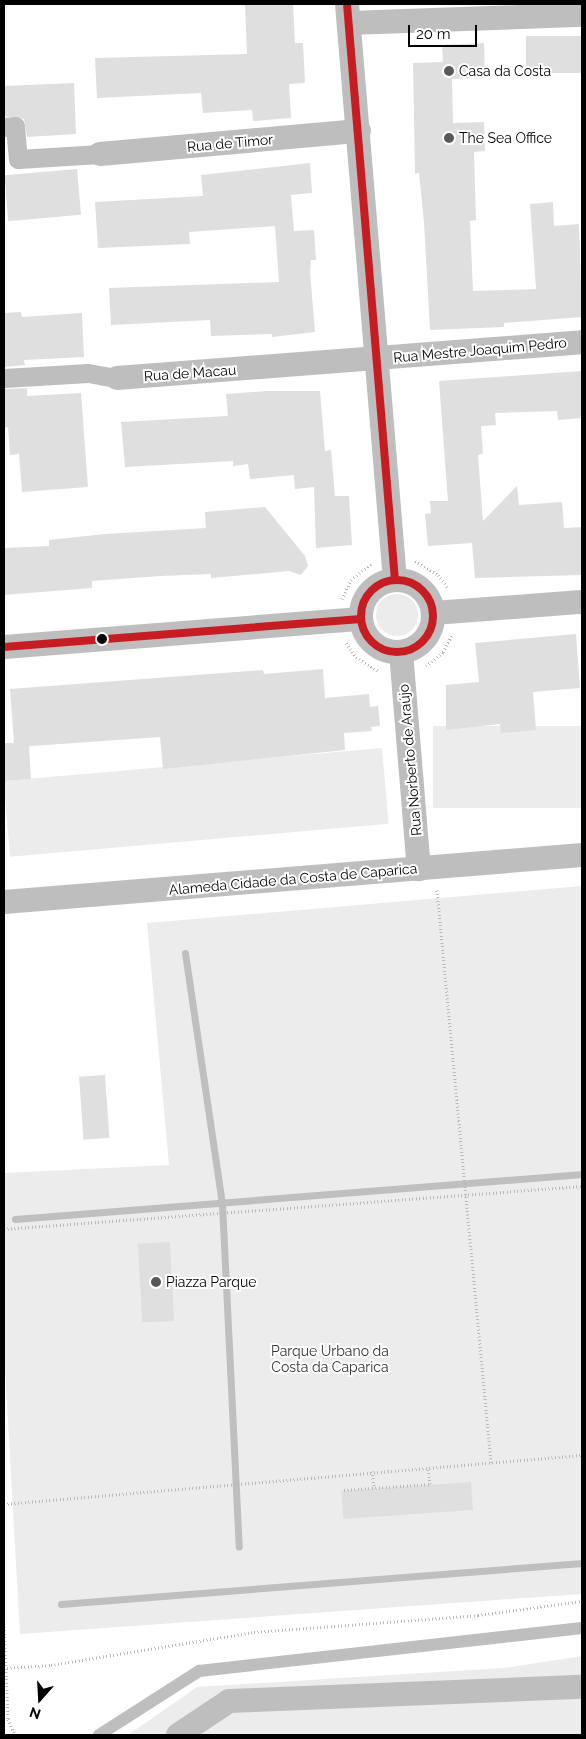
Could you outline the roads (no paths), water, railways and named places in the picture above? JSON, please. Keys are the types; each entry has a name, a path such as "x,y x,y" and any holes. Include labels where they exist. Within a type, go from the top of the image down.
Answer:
{"street":[{"path":"395,580 348,14 582,15"},
{"path":"4,127 15,126 18,159 100,154"},
{"name":"Rua de Timor","path":"100,154 359,131"},
{"name":"Rua Mestre Joaquim Pedro","path":"377,359 582,342"},
{"name":"Rua de Macau","path":"4,378 88,373 117,378 377,359"},
{"path":"395,580 408,581 423,590 434,613 426,638 401,652 386,650 371,642 361,619 368,593 382,582 395,580"},
{"path":"434,613 582,602"},
{"path":"4,647 361,619"},
{"name":"Rua Norberto de Araújo","path":"401,652 427,868"},
{"name":"Alameda Cidade da Costa de Caparica","path":"4,902 582,855"},
{"path":"178,1735 229,1701 582,1687"}],"lane":[{"path":"99,1735 199,1671 582,1628"}],"waterway":[{"path":"185,953 222,1204 239,1547"},
{"path":"15,1219 582,1174"},
{"path":"61,1604 582,1563"}],"place":[{"name":"Casa da Costa","path":"449,71"},
{"name":"The Sea Office","path":"449,138"},
{"name":"Piazza Parque","path":"156,1282"}],"park label":[{"name":"Parque Urbano da Costa da Caparica","path":"330,1359"}]}
